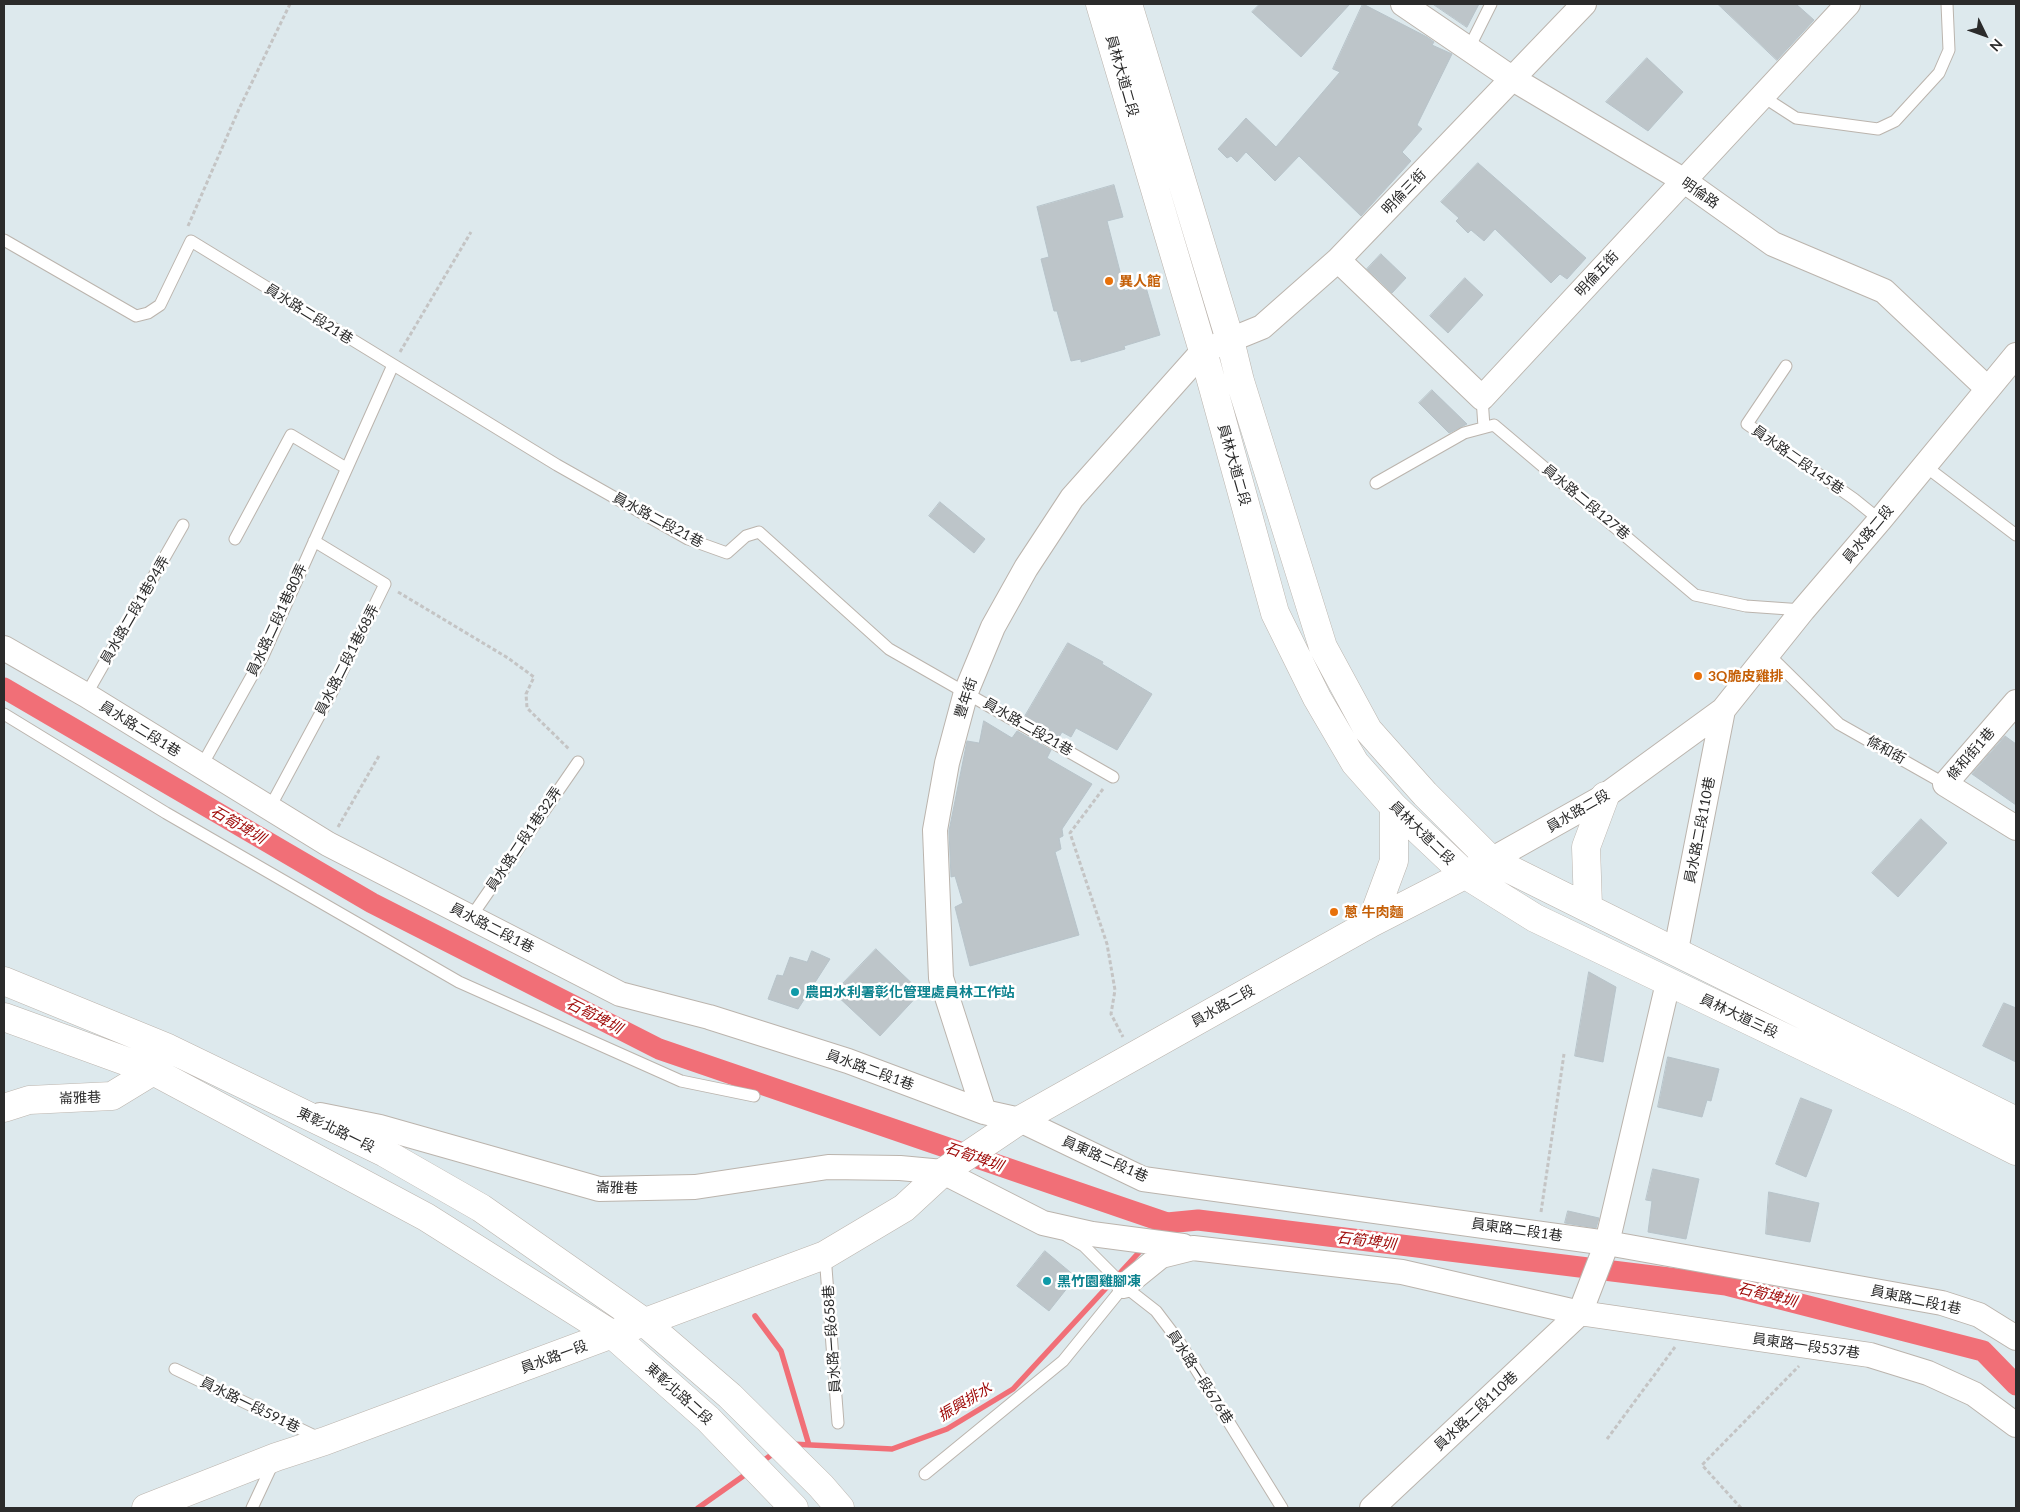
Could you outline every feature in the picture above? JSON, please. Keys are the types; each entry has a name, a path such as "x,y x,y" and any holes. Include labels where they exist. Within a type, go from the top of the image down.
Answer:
{"street":[{"name":"員林大道二段","path":"1100,4 1203,351 1275,613 1317,698 1355,763 1394,807 1466,875"},
{"name":"員林大道二段","path":"1128,4 1230,340 1243,390 1323,647 1368,730 1425,794 1491,860"},
{"name":"明倫路","path":"1403,4 1513,79 1683,180 1773,244 1884,291 1988,388"},
{"name":"明倫三街","path":"1203,351 1262,327 1338,260 1584,4"},
{"name":"明倫五街","path":"1482,398 1848,4"},
{"path":"1338,260 1482,398"},
{"name":"豐年街","path":"984,1112 942,978 935,830 947,763 966,692 993,627 1026,568 1072,498 1203,351"},
{"name":"員水路二段","path":"943,1172 1020,1120 1371,923 1466,875 1605,796 1723,710 1803,610 2016,355"},
{"name":"員水路二段1巷","path":"4,648 86,695 328,844 620,994 708,1017 848,1061 984,1112 1020,1120"},
{"name":"條和街1巷","path":"1945,784 2016,702"},
{"name":"員水路二段110巷","path":"1676,950 1723,710"},
{"name":"條和街","path":"1945,784 2016,828"},
{"path":"1588,906 1586,847 1605,796"},
{"path":"1371,923 1394,861 1394,807"},
{"path":"1491,860 1588,906 2016,1121"},
{"name":"員林大道三段","path":"1466,875 1535,918 1911,1098 2016,1151"},
{"name":"東彰北路一段","path":"4,981 168,1048 385,1153 480,1208 644,1322"},
{"path":"1580,1313 1607,1243 1668,982"},
{"path":"4,1017 153,1071 426,1218 613,1335"},
{"name":"崙雅巷","path":"4,1108 29,1100 112,1096 153,1071 168,1048"},
{"name":"崙雅巷","path":"298,1111 380,1127 599,1189 695,1187 828,1167 900,1168 943,1172"},
{"name":"員東路二段1巷","path":"1020,1120 1143,1179 1607,1243 1942,1304 1979,1315 2016,1338"},
{"name":"員水路一段","path":"146,1508 276,1457 326,1441 613,1335 825,1254 904,1208 943,1172"},
{"name":"員東路一段537巷","path":"943,1172 1043,1223 1088,1240 1192,1248 1402,1272 1580,1313 1870,1355 1928,1373 1974,1394 2016,1425"},
{"path":"1124,1286 1161,1256 1192,1248"},
{"name":"員水路二段110巷","path":"1372,1508 1580,1313"},
{"path":"644,1322 730,1396 795,1460 840,1508"},
{"name":"東彰北路二段","path":"613,1335 708,1419 794,1508"}],"lane":[{"path":"1469,48 1491,4"},
{"path":"1762,96 1796,118 1878,129 1895,120 1939,73 1949,50 1947,4"},
{"path":"4,240 136,316 148,313 160,305 192,241"},
{"name":"員水路二段21巷","path":"192,241 557,464 688,539 727,553 746,536 759,532 889,649 1113,777"},
{"name":"員水路二段1巷80弄","path":"201,767 263,656 393,365"},
{"name":"員水路二段145巷","path":"1786,366 1747,424 1854,499 1880,520"},
{"path":"1376,483 1464,433 1484,428 1482,398"},
{"name":"員水路二段127巷","path":"1484,428 1494,424 1695,596 1746,606 1803,610"},
{"path":"235,539 291,435 346,468"},
{"path":"1925,466 2016,535"},
{"name":"員水路二段1巷94弄","path":"86,695 183,525"},
{"path":"314,541 384,584"},
{"name":"員水路二段1巷68弄","path":"270,809 332,692 384,584"},
{"name":"條和街","path":"1768,655 1839,724 1945,784"},
{"path":"4,714 166,813 459,982 681,1081 754,1096"},
{"name":"員水路二段1巷32弄","path":"471,917 578,762"},
{"name":"員水路一段676巷","path":"1088,1240 1124,1286 1156,1311 1178,1340 1282,1508"},
{"name":"員水路一段658巷","path":"825,1254 838,1422"},
{"path":"925,1474 1063,1361 1124,1286"},
{"name":"員水路一段591巷","path":"176,1369 326,1441"},
{"path":"252,1508 276,1457"}],"path":[{"path":"192,241 187,228 239,109 290,4"},
{"path":"393,365 471,232"},
{"path":"384,584 508,658 534,677 526,694 527,708 572,752 578,762"},
{"path":"328,844 380,754"},
{"path":"1113,777 1070,833 1106,944 1115,990 1111,1014 1133,1056"},
{"path":"1538,1233 1564,1054"},
{"path":"1607,1439 1688,1330"},
{"path":"1741,1508 1702,1465 1817,1348"}],"building":[{"path":"1260,4 1350,4 1301,57 1252,12"},
{"path":"1363,4 1427,37 1434,42 1432,45 1452,54 1417,125 1422,129 1402,152 1411,161 1361,216 1299,156 1275,181 1246,152 1237,162 1231,156 1227,158 1218,149 1246,118 1276,147 1340,72 1333,69"},
{"path":"1433,4 1479,4 1467,27"},
{"path":"1718,4 1796,4 1814,20 1777,60"},
{"path":"1647,58 1683,92 1648,131 1606,102"},
{"path":"1478,163 1586,258 1567,279 1560,274 1551,283 1495,229 1484,241 1471,230 1468,233 1456,221 1459,218 1441,202"},
{"path":"1114,185 1123,217 1107,221 1125,291 1145,284 1160,335 1124,346 1125,349 1081,362 1081,359 1071,361 1057,311 1054,311 1041,259 1049,257 1037,207"},
{"path":"1381,254 1406,278 1392,293 1367,269"},
{"path":"1465,278 1483,295 1448,333 1430,316"},
{"path":"1432,390 1467,424 1449,433 1419,403"},
{"path":"940,502 985,539 974,553 929,516"},
{"path":"1068,643 1103,662 1102,664 1152,694 1117,750 1076,728 1071,737 1062,732 1059,737 1024,718"},
{"path":"984,721 1012,738 1017,731 1051,750 1047,758 1092,784 1062,829 1063,836 1059,838 1061,849 1055,852 1079,935 970,966 955,907 963,903 955,876 951,877 949,831 967,741 979,743"},
{"path":"2005,736 2016,744 2016,805 1972,774"},
{"path":"1921,819 1947,843 1898,897 1872,873"},
{"path":"876,949 921,992 880,1036 834,993"},
{"name":"農田水利署彰化管理處員林工作站","path":"812,951 830,959 798,1009 768,999 777,975 783,976 790,957 807,962"},
{"path":"1589,972 1616,987 1603,1062 1575,1056"},
{"path":"2004,1003 2016,1008 2016,1062 1983,1046"},
{"path":"1668,1057 1719,1069 1711,1101 1707,1100 1702,1117 1658,1107"},
{"path":"1801,1098 1832,1110 1806,1177 1776,1164"},
{"path":"1653,1169 1699,1179 1686,1239 1648,1232 1652,1201 1646,1200"},
{"path":"1769,1192 1819,1203 1810,1242 1766,1234"},
{"path":"1568,1211 1599,1218 1596,1228 1565,1223"},
{"name":"黑竹園雞腳凍","path":"1045,1251 1076,1277 1049,1311 1017,1286"}],"waterway":[{"name":"石筍埤圳","path":"4,688 372,903 659,1049 1167,1223 1198,1220 1726,1285 1983,1351 2016,1385"},
{"name":"振興排水","path":"1155,1236 1167,1223"},
{"name":"振興排水","path":"791,1444 892,1449 947,1429 1013,1389 1143,1248"},
{"path":"755,1316 781,1351 809,1445"},
{"name":"振興排水","path":"760,1463 777,1451"},
{"name":"振興排水","path":"698,1508 749,1472"}],"place":[{"name":"異人館","path":"1109,281"},
{"name":"3Q脆皮雞排","path":"1698,676"},
{"name":"蔥 牛肉麵","path":"1334,912"},
{"name":"農田水利署彰化管理處員林工作站","path":"795,992"},
{"name":"黑竹園雞腳凍","path":"1047,1281"}]}
